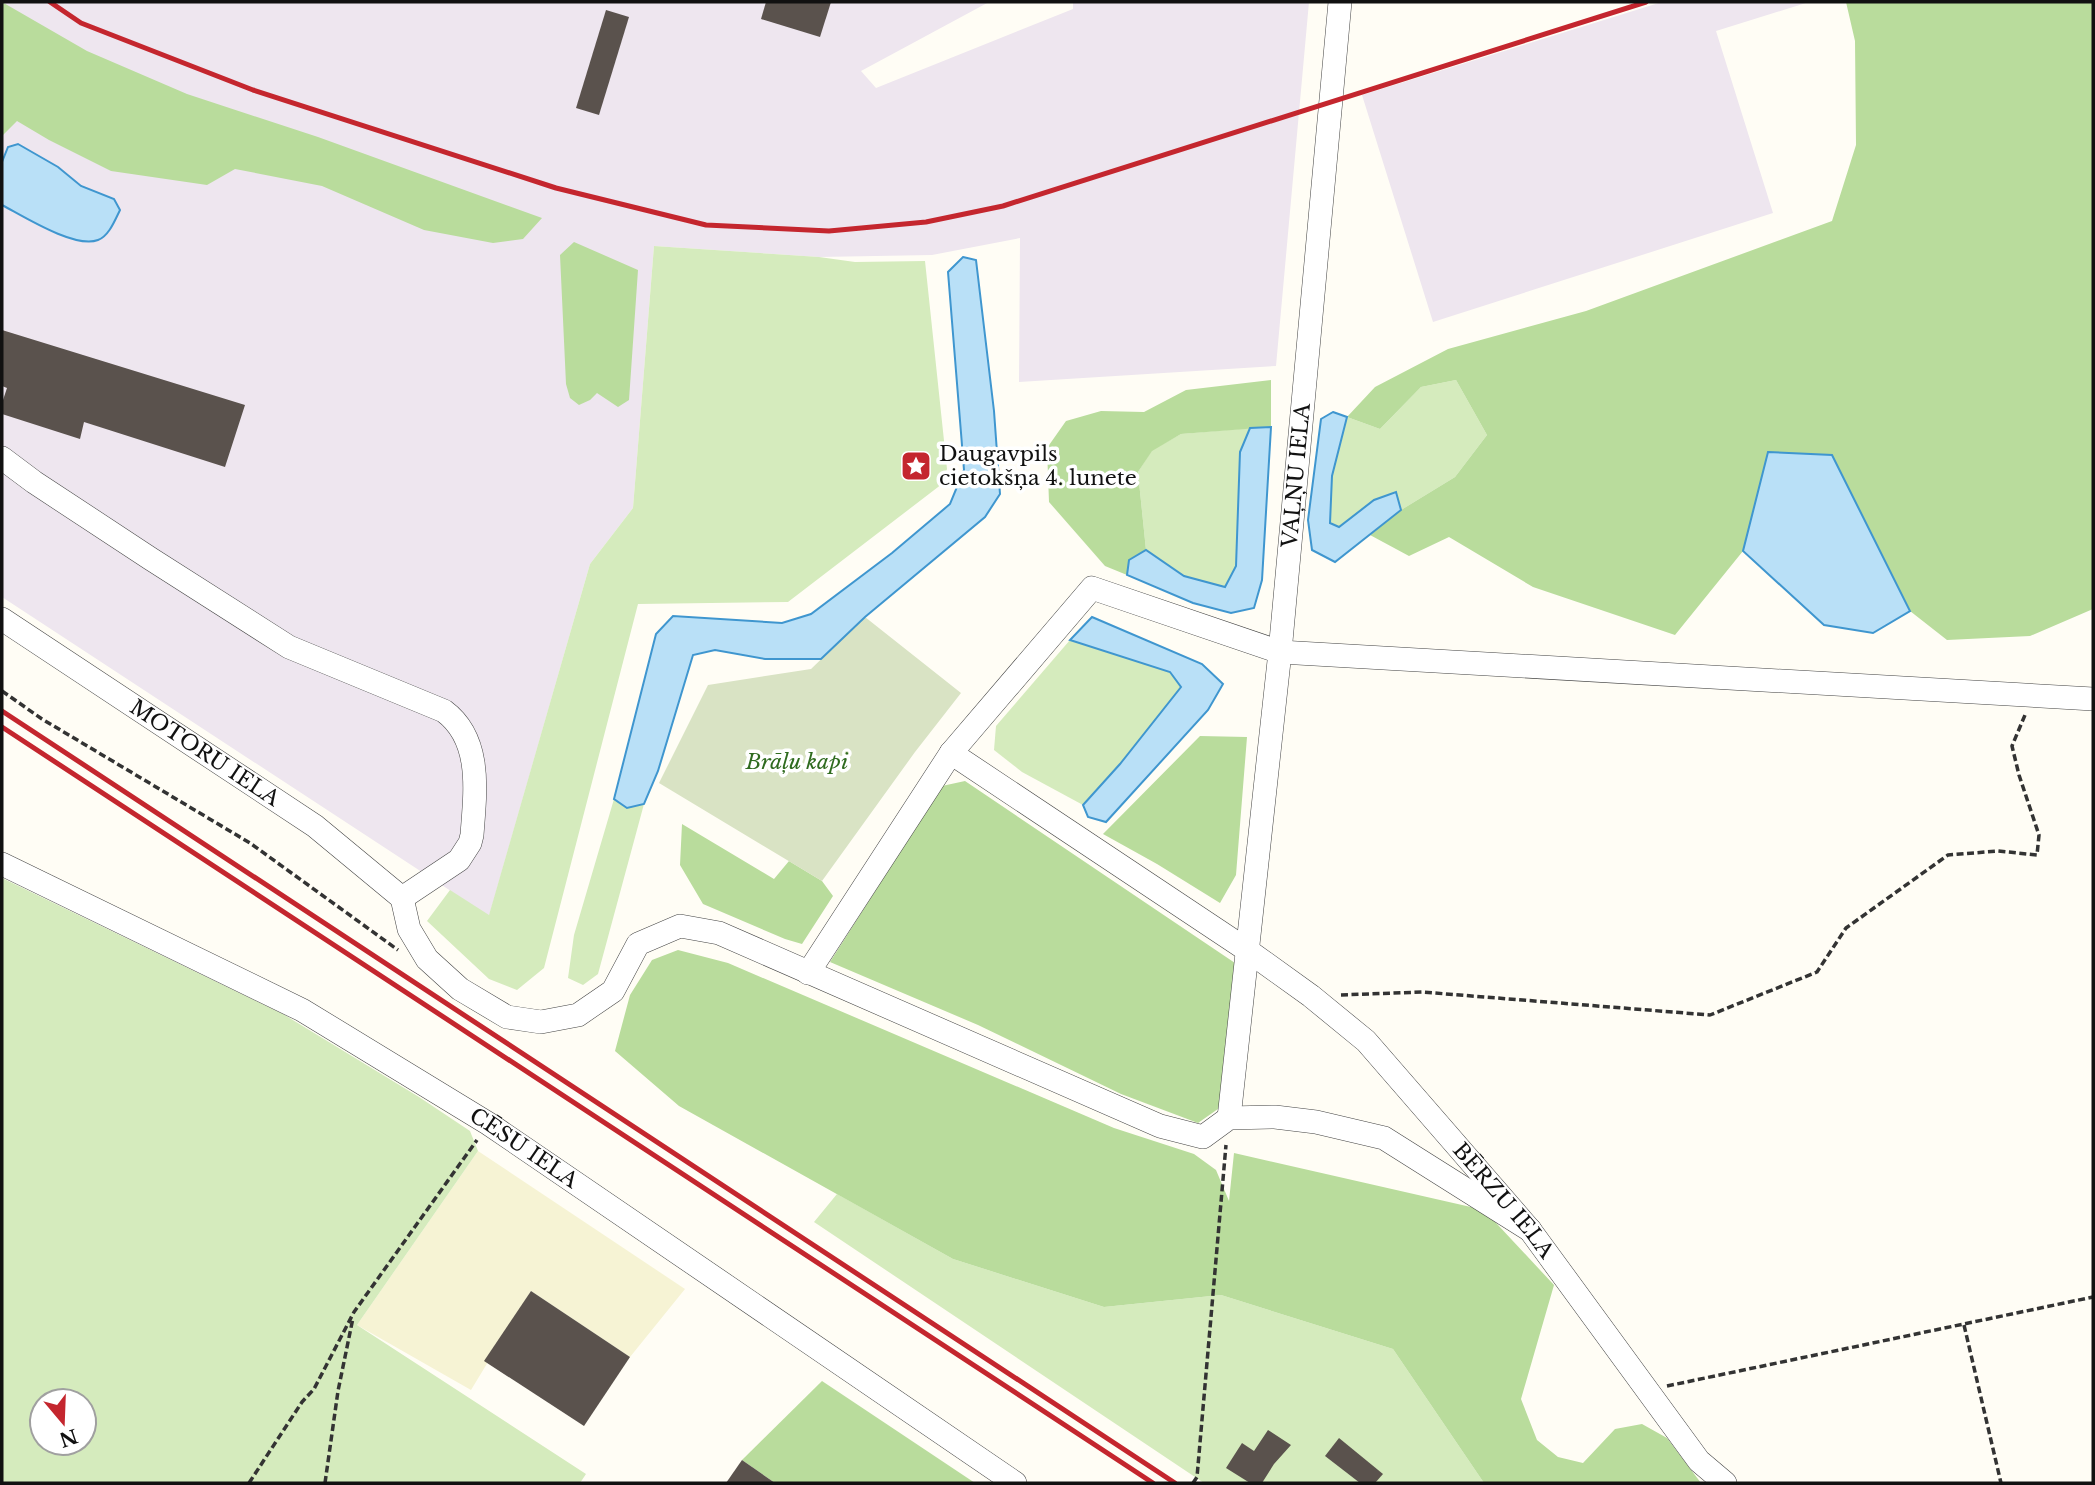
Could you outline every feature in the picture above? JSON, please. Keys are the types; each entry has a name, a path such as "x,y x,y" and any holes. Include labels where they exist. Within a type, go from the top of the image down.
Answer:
{"street":[{"name":"VAĻŅU IELA","path":"1229,1118 1280,652 1340,2"},
{"path":"2,458 139,551 289,647 443,711 453,719 460,728 473,760 476,780 470,843 459,860 402,898 408,929 427,960 460,989 507,1017 541,1022 578,1015 613,991 638,944 680,926 719,933 1160,1126 1203,1137 1229,1118 1275,1117 1316,1122 1384,1138 1530,1230"},
{"path":"808,973 951,753 1092,588 1280,652 2093,699"},
{"name":"MOTORU IELA","path":"2,619 315,826 402,898"},
{"name":"BĒRZU IELA","path":"951,753 1247,950 1311,996 1366,1041 1530,1230 1699,1461 1725,1483"},
{"name":"CĒSU IELA","path":"2,864 302,1010 489,1124 1015,1483"}],"path":[{"path":"2,691 42,719 250,843 406,956"},
{"path":"1311,996 1422,992 1710,1015 1805,977 1817,972 1846,928 1948,855 1998,851 2037,855 2039,835 2012,746 2027,710 2040,696"},
{"path":"1193,1483 1197,1477 1229,1118"},
{"path":"249,1483 302,1402 314,1389 354,1312 489,1124"},
{"path":"1646,1391 2093,1297"},
{"path":"325,1483 338,1391 354,1312"},
{"path":"1963,1324 2001,1483"}],"shaded area":[{"path":"2,2 989,2 861,71 876,88 1073,9 1073,2 1309,2 1276,366 1019,382 1020,238 932,255 819,257 654,246 633,508 590,564 489,916 2,597"},
{"path":"1662,2 1809,2 1716,31 1773,213 1433,322 1362,95"},
{"path":"478,1151 685,1289 630,1357 531,1291 471,1390 357,1325"}],"green space":[{"path":"2,2 87,51 187,94 318,137 542,218 523,239 493,243 424,230 322,186 235,169 207,185 111,171 17,121 2,136"},
{"path":"1846,2 2093,2 2093,609 2030,636 1947,640 1910,611 1832,455 1768,453 1743,551 1675,635 1533,587 1449,537 1409,556 1370,535 1401,510 1455,477 1487,435 1456,380 1421,387 1380,429 1347,417 1375,387 1448,349 1586,311 1832,221 1856,145 1855,41"},
{"path":"574,242 638,270 629,400 618,407 597,393 579,405 570,398 566,384 560,255"},
{"path":"654,246 819,257 855,262 925,261 947,469 942,484 788,602 638,604 544,968 517,990 489,979 427,921 450,890 489,915 590,564 633,508"},
{"path":"1271,380 1271,427 1181,434 1152,451 1138,472 1146,550 1129,560 1127,575 1105,566 1049,502 1047,448 1066,421 1101,411 1144,412 1186,390"},
{"path":"1456,380 1487,435 1455,477 1401,510 1396,493 1374,500 1339,527 1330,523 1332,476 1347,417 1380,429 1421,387"},
{"path":"1250,428 1240,452 1236,567 1225,587 1184,576 1146,550 1138,472 1152,450 1181,434"},
{"name":"Brāļu kapi","path":"865,617 961,693 822,881 659,783 708,685 811,669"},
{"path":"1070,640 1170,672 1181,687 1120,764 1083,805 1022,772 994,750 996,726"},
{"path":"1200,736 1247,737 1236,875 1220,903 1103,834"},
{"path":"965,781 1235,963 1225,1104 1198,1123 1121,1094 978,1025 830,962 942,786"},
{"path":"614,799 627,808 644,804 598,974 583,985 568,978 574,935"},
{"path":"682,824 774,879 789,861 822,881 833,896 802,944 703,904 680,865"},
{"path":"2,878 283,1014 470,1131 478,1151 357,1325 586,1474 580,1483 2,1483"},
{"path":"678,950 728,963 1114,1128 1194,1154 1216,1170 1229,1201 1234,1153 1484,1210 1554,1285 1521,1399 1537,1440 1558,1457 1583,1463 1615,1429 1642,1424 1667,1438 1701,1483 1484,1483 1393,1349 1221,1295 1104,1307 953,1259 679,1106 615,1051 630,995 652,960"},
{"path":"837,1194 953,1259 1104,1307 1221,1295 1393,1349 1484,1483 1204,1483 814,1222"},
{"path":"822,1381 975,1483 775,1483 742,1460"}],"water":[{"path":"18,144 58,167 81,186 114,199 120,210 105,235 88,242 76,240 49,230 2,205 2,162 8,147"},
{"path":"963,257 976,260 994,411 1000,494 985,517 865,617 821,659 765,659 715,650 693,655 658,771 644,804 627,808 614,799 656,634 673,616 782,623 811,614 892,553 950,504 964,470 948,272"},
{"path":"1333,412 1347,417 1332,476 1330,523 1339,527 1374,500 1396,492 1401,510 1335,562 1312,550 1308,520 1321,419"},
{"path":"1271,427 1262,580 1254,608 1231,613 1193,603 1127,575 1129,560 1146,550 1184,576 1225,587 1236,566 1240,452 1250,428"},
{"path":"1768,452 1832,455 1910,611 1873,633 1824,625 1743,551"},
{"path":"1092,617 1202,664 1223,684 1208,710 1106,822 1088,817 1083,805 1120,764 1181,687 1170,672 1070,640"}],"building":[{"path":"766,2 831,2 820,37 761,19"},
{"path":"606,10 629,17 599,115 576,108"},
{"path":"2,330 245,405 225,467 84,422 80,439 2,414 7,388 2,386"},
{"path":"531,1291 630,1357 584,1426 484,1361"},
{"path":"1268,1430 1291,1445 1262,1483 1250,1483 1226,1468 1242,1443 1254,1451"},
{"path":"1339,1438 1383,1474 1375,1483 1360,1483 1325,1456"},
{"path":"742,1460 775,1483 726,1483"}],"railway":[{"path":"50,2 81,23 253,90 556,188 706,225 829,231 926,222 1003,206 1646,2"},
{"path":"2,711 1175,1483"},
{"path":"2,727 1153,1483"}],"place":[{"name":"Daugavpils cietokšņa 4. lunete","path":"916,466"}]}
